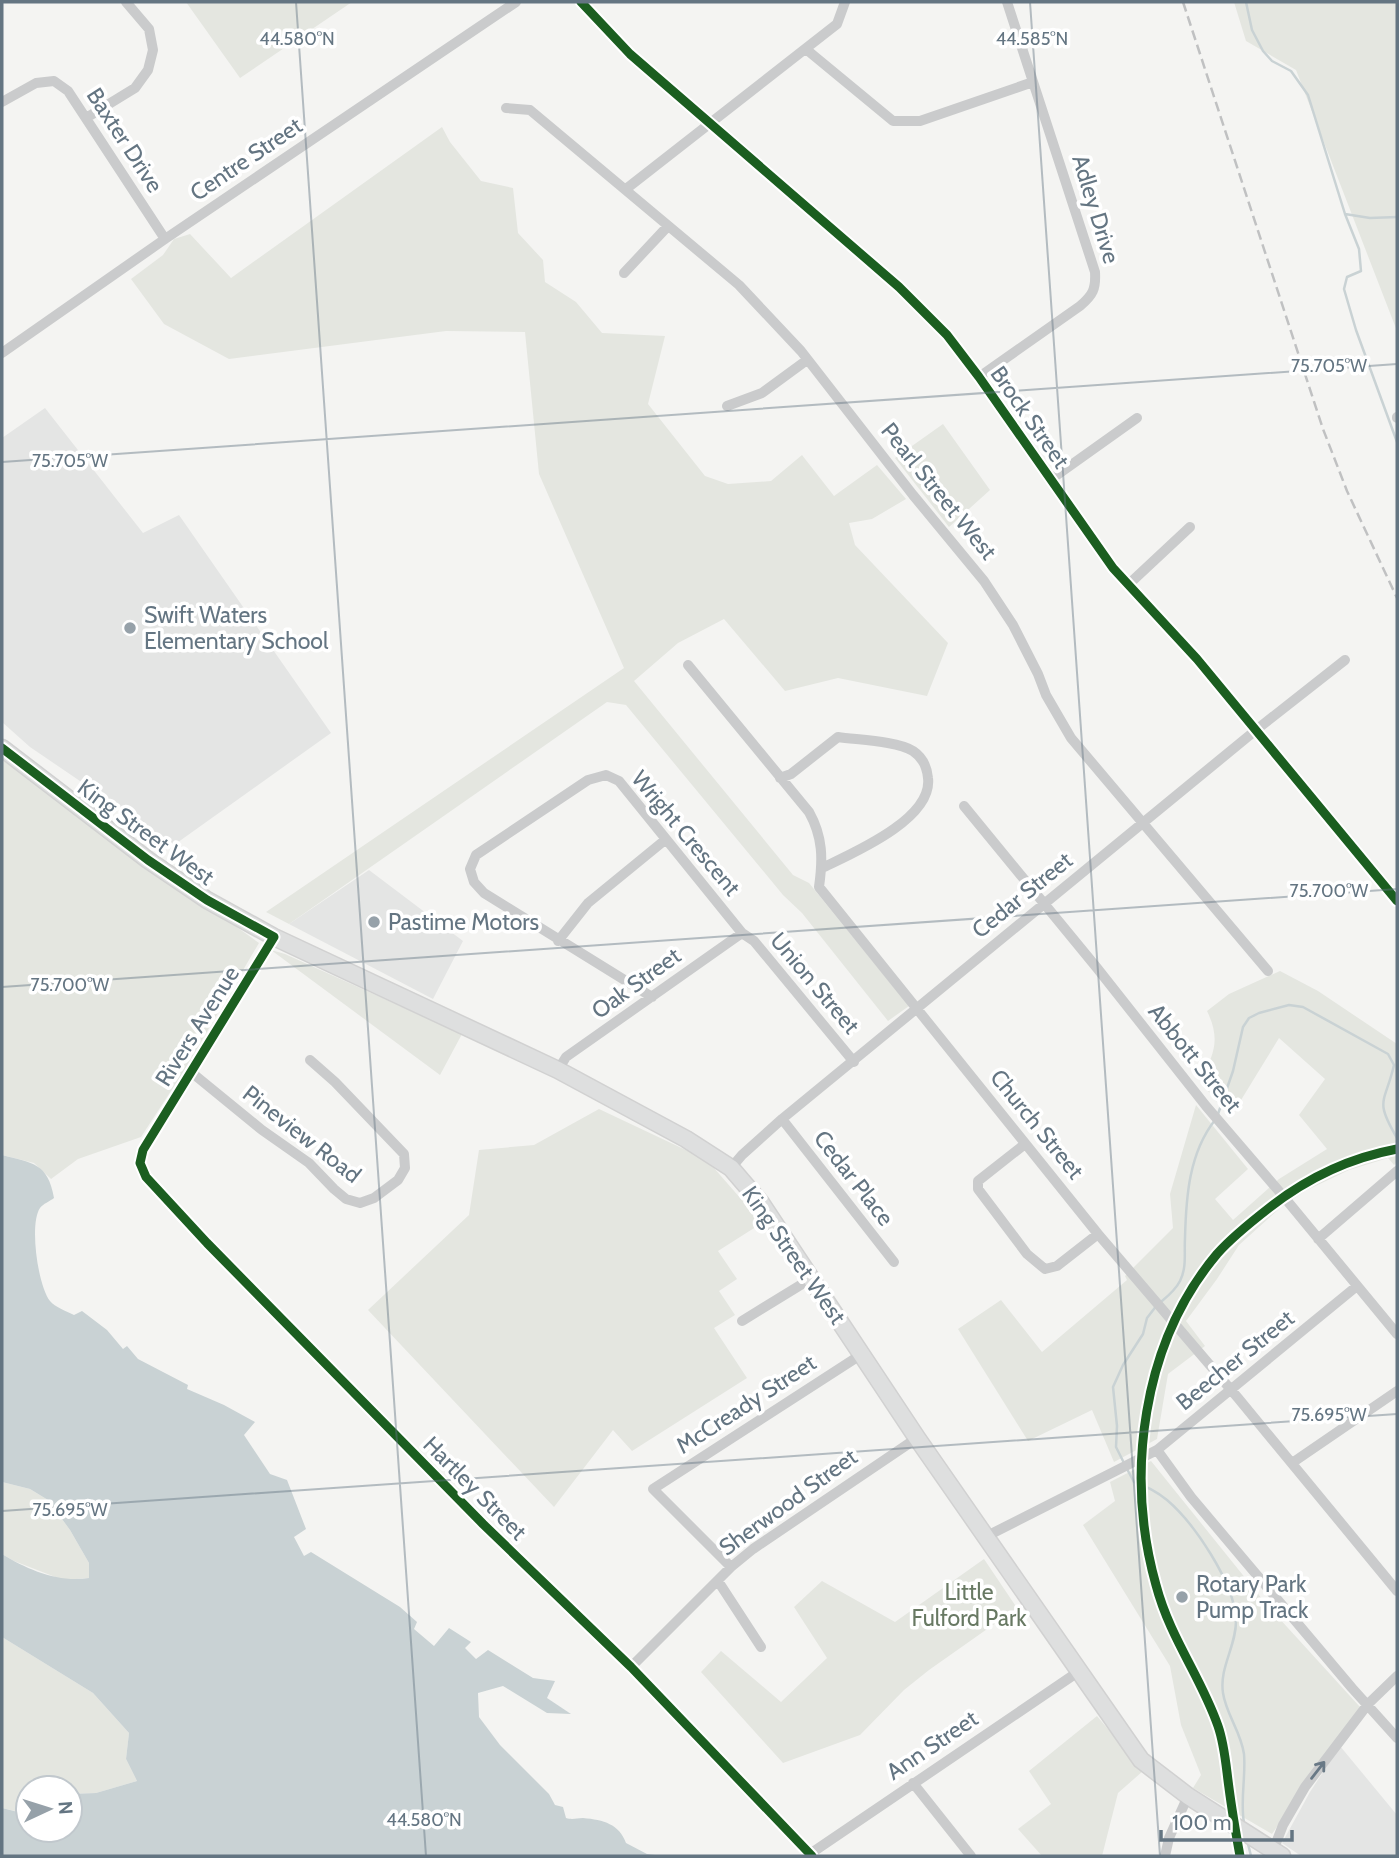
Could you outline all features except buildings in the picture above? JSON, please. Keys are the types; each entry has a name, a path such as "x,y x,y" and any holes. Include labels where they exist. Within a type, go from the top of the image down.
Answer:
{"main road":[{"name":"King Street West","path":"2,748 206,900 274,937 558,1070 686,1139 731,1168 761,1203 916,1438 1141,1760 1217,1816 1278,1853"}],"street":[{"path":"86,118 135,88 148,70 153,50 149,29 126,2"},
{"name":"Centre Street","path":"2,353 516,2"},
{"name":"Brock Street","path":"581,2 629,54 899,286 947,335 1113,568 1197,659 1397,901"},
{"path":"626,189 807,50 837,24 845,2"},
{"name":"Adley Drive","path":"979,377 1080,306 1092,296 1096,286 1095,272 1007,2"},
{"path":"807,50 893,121 920,121 1033,82"},
{"name":"Baxter Drive","path":"2,102 37,83 54,81 68,91 166,239"},
{"name":"Pearl Street West","path":"506,108 530,110 626,189 738,285 807,360 984,581 1013,625 1046,695 1071,738 1268,971"},
{"path":"624,273 668,226"},
{"path":"727,406 762,393 807,360"},
{"path":"1050,480 1137,418"},
{"path":"1129,584 1191,527"},
{"name":"Cedar Street","path":"731,1168 741,1155 782,1119 1345,660"},
{"name":"Church Street","path":"688,665 809,812 819,828 822,868 819,887 1098,1234 1397,1591"},
{"path":"780,778 791,774 838,737 894,745 912,750 923,760 928,773 929,788 924,801 914,813 872,844 822,868"},
{"name":"Wright Crescent","path":"652,997 484,893 474,882 470,869 476,855 589,780 606,775 619,781 742,933"},
{"name":"Abbott Street","path":"964,806 1224,1128 1397,1334"},
{"path":"558,940 588,903 665,840"},
{"name":"Oak Street","path":"558,1070 566,1057 742,933"},
{"name":"Union Street","path":"742,933 754,941 854,1062"},
{"name":"Rivers Avenue","path":"152,1135 274,937"},
{"name":"Pineview Road","path":"191,1072 262,1130 309,1163 346,1199 360,1203 374,1198 398,1180 405,1168 404,1154 335,1082 310,1060"},
{"name":"Cedar Place","path":"782,1119 894,1262"},
{"name":"Hartley Street","path":"152,1135 143,1150 140,1163 146,1177 216,1252 483,1524 631,1668 811,1855"},
{"path":"1025,1144 978,1181 978,1189 1027,1254 1045,1269 1057,1266 1098,1234"},
{"path":"1318,1239 1397,1171"},
{"path":"742,1321 812,1278"},
{"name":"Beecher Street","path":"985,1537 1157,1450 1357,1286"},
{"name":"McCready Street","path":"731,1567 653,1489 862,1354"},
{"path":"1292,1463 1397,1391"},
{"name":"Sherwood Street","path":"631,1668 731,1567 790,1523 916,1438"},
{"path":"1157,1450 1191,1497 1397,1738"},
{"path":"718,1581 761,1647"},
{"name":"Ann Street","path":"811,1855 1078,1672"},
{"path":"1278,1853 1283,1825 1304,1787 1368,1704 1397,1676"},
{"path":"913,1783 971,1856"},
{"path":"1165,1856 1169,1838 1188,1796"}],"shaded area":[{"name":"Swift Waters Elementary School","path":"45,408 143,533 179,515 331,733 174,845 30,747 2,722 2,438"},
{"path":"369,870 463,941 433,999 289,924"},
{"path":"2,1155 37,1166 48,1178 51,1186 54,1198 40,1208 35,1227 36,1255 42,1282 50,1301 74,1315 82,1311 107,1330 123,1349 127,1346 138,1359 188,1385 187,1389 255,1422 244,1435 270,1474 287,1480 306,1529 294,1537 304,1556 311,1552 400,1607 417,1622 414,1629 434,1646 449,1628 471,1642 465,1648 476,1659 488,1650 533,1678 555,1681 547,1698 571,1714 547,1713 503,1686 478,1693 479,1717 500,1745 549,1794 555,1805 563,1807 566,1818 604,1822 615,1827 626,1843 647,1854 663,1856 2,1856 2,1808 14,1811 14,1844 84,1844 84,1793 96,1793 137,1781 126,1759 129,1733 93,1693 2,1637 2,1554 33,1570 66,1579 89,1578 89,1563 48,1500 30,1489 2,1482"},
{"path":"1340,1746 1397,1815 1397,1856 1301,1856 1282,1843 1310,1792"}],"green space":[{"path":"186,2 352,2 240,78"},
{"path":"1234,2 1397,2 1397,331 1296,70 1246,41"},
{"path":"442,127 450,142 481,181 513,188 518,233 543,260 545,282 576,302 602,333 665,336 648,404 705,476 728,484 771,481 802,455 834,496 877,465 906,499 872,519 849,523 855,545 948,643 927,696 838,678 785,691 724,619 678,643 634,681 793,875 809,883 909,1006 888,1021 802,913 783,895 626,705 607,702 289,924 266,912 624,668 539,474 525,332 446,331 229,359 164,324 131,279 163,255 174,239 190,234 231,278"},
{"path":"943,424 990,490 949,527 895,458"},
{"path":"2,760 259,943 182,1074 141,1137 78,1159 51,1179 34,1163 2,1155"},
{"path":"271,950 462,1034 440,1075"},
{"path":"1280,971 1318,991 1397,1044 1397,1162 1394,1165 1388,1158 1349,1170 1305,1191 1281,1207 1239,1245 1186,1321 1205,1346 1168,1374 1157,1439 1114,1462 1092,1410 1028,1441 958,1329 1001,1300 1042,1352 1127,1280 1125,1276 1173,1228 1170,1194 1196,1105 1248,1169 1215,1199 1233,1220 1279,1179 1327,1149 1299,1115 1325,1079 1279,1038 1230,1118 1200,1081 1209,1063 1215,1039 1207,1011 1229,994"},
{"path":"599,1109 707,1160 762,1223 718,1251 737,1279 719,1291 735,1315 714,1328 747,1378 632,1451 613,1430 554,1507 368,1310 469,1215 479,1150 534,1145"},
{"path":"1151,1461 1267,1605 1360,1707 1272,1834 1193,1788 1201,1775 1181,1725 1170,1666 1083,1525 1115,1501 1110,1482"},
{"path":"2,1482 30,1489 48,1500 89,1563 89,1578 63,1580 2,1554"},
{"name":"Little Fulford Park","path":"984,1559 1017,1608 904,1690 860,1735 783,1763 701,1672 721,1651 781,1702 827,1658 794,1607 822,1581 895,1622"},
{"path":"2,1637 93,1693 129,1733 126,1759 137,1781 96,1793 84,1793 84,1774 14,1774 14,1811 2,1808"},
{"path":"1097,1716 1143,1771 1118,1793 1102,1856 1042,1856 1018,1829 1051,1804 1029,1771"}],"waterway":[{"path":"1246,2 1252,30 1263,51 1272,61 1291,71 1308,95 1345,214 1359,249 1361,271 1347,277 1344,289 1397,442"},
{"path":"1345,214 1370,218 1397,217"},
{"path":"1218,1114 1233,1071 1243,1027 1249,1018 1259,1013 1289,1005 1303,1007 1388,1054 1394,1065 1384,1108 1397,1138"},
{"path":"1162,1301 1176,1287 1184,1270 1186,1207 1194,1161 1215,1120"},
{"path":"1124,1463 1116,1447 1113,1387 1123,1365 1143,1334 1147,1318 1157,1305"},
{"path":"1127,1469 1134,1482 1163,1497 1189,1523 1211,1554 1234,1604 1236,1629 1222,1683 1227,1708 1244,1754 1244,1823"},
{"path":"1247,1840 1251,1856"}],"railway":[{"path":"1183,2 1323,429 1347,491 1397,598"}],"cycle path":[{"path":"581,2 630,54 899,287 947,335 1113,568 1197,659 1397,901"},
{"path":"2,748 148,860 207,900 274,937 143,1150 140,1163 146,1177 207,1243 483,1524 631,1667 812,1856"},
{"path":"1240,1856 1220,1734 1211,1708 1162,1604 1147,1543 1142,1499 1142,1455 1147,1412 1157,1369 1171,1328 1192,1289 1217,1254 1242,1230 1298,1187 1345,1164 1397,1149"}],"place":[{"name":"Swift Waters Elementary School","path":"130,628"},
{"name":"Pastime Motors","path":"374,922"},
{"name":"Rotary Park Pump Track","path":"1182,1597"}]}
